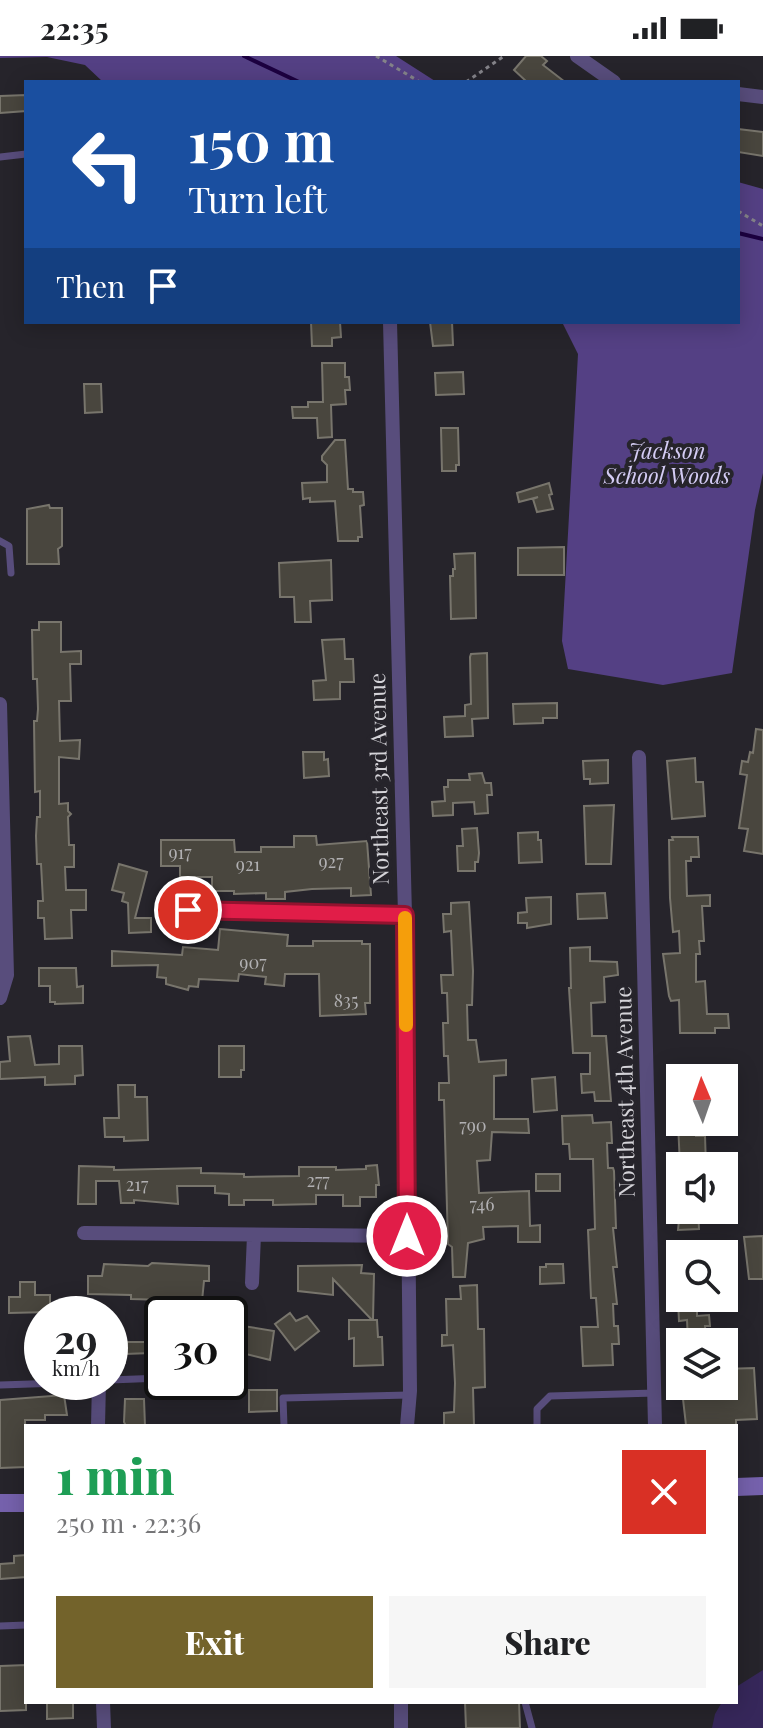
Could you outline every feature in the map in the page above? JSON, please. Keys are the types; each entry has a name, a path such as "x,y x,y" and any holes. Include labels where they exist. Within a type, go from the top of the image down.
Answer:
{"street":[{"path":"577,56 611,80"},
{"path":"740,94 763,97"},
{"name":"Northeast 3rd Avenue","path":"390,324 405,915 410,1395 407,1424"},
{"path":"0,704 7,975 0,998"},
{"name":"Northeast 4th Avenue","path":"639,757 655,1424"},
{"path":"84,1233 407,1236"},
{"path":"252,1283 254,1235"},
{"path":"98,1424 99,1400"},
{"path":"738,1487 763,1486"},
{"path":"0,1503 24,1503"},
{"path":"103,1704 104,1728"},
{"path":"401,1704 401,1728"}],"lane":[{"path":"0,157 24,154"},
{"path":"0,541 9,546 11,573"},
{"path":"188,910 405,915"},
{"path":"0,1385 24,1384"},
{"path":"537,1424 537,1409 550,1396 655,1393"},
{"path":"284,1424 283,1398 410,1395"},
{"path":"0,1626 24,1625"},
{"path":"526,1704 532,1728"}],"path":[{"path":"376,56 417,80"},
{"path":"470,80 504,56"},
{"path":"740,212 763,226"}],"shaded area":[{"path":"763,1670 763,1728 712,1728 721,1704 738,1704 738,1686"}],"green space":[{"path":"0,56 396,56 433,80 101,80 85,65 47,57"},
{"name":"Jackson School Woods","path":"740,183 763,189 763,473 732,673 663,685 568,669 562,641 578,354 563,324 740,324"}],"building":[{"path":"526,56 541,56 547,61 543,65 562,80 525,80 514,70"},
{"path":"24,95 24,111 0,113 0,96"},
{"path":"740,129 763,132 763,156 740,152"},
{"path":"311,324 340,324 341,337 332,338 332,346 312,346"},
{"path":"430,324 452,324 453,345 433,346"},
{"path":"322,363 345,363 345,377 349,377 350,390 345,390 346,404 331,405 332,437 318,438 317,418 293,418 292,407 308,407 308,402 323,402"},
{"path":"463,372 464,394 436,395 435,373"},
{"path":"84,384 101,384 102,412 85,413"},
{"path":"441,428 458,428 459,465 456,465 456,471 442,471"},
{"path":"335,440 345,440 348,489 363,492 364,505 360,506 362,537 358,537 358,541 338,541 335,501 310,502 310,498 303,499 302,483 327,482 327,465 322,456"},
{"path":"549,483 553,509 537,512 533,499 538,497 519,502 517,493"},
{"path":"49,505 50,508 62,508 59,564 27,564 27,509"},
{"path":"564,547 564,575 518,575 518,548"},
{"path":"475,553 476,618 451,619 450,576 453,576 455,569 454,554"},
{"path":"331,560 332,600 310,601 311,622 295,622 294,597 280,597 279,563"},
{"path":"39,622 61,622 61,652 81,651 81,664 70,664 71,701 59,701 60,741 80,740 79,759 59,757 59,804 68,803 71,814 68,817 69,845 74,845 74,867 65,867 66,890 86,890 86,910 71,910 72,938 45,939 44,918 38,918 38,901 43,901 41,864 37,864 40,791 35,792 34,721 37,721 38,709 37,679 33,679 32,630 39,630"},
{"path":"344,639 345,659 353,659 354,682 340,682 340,699 314,700 313,681 326,680 322,640"},
{"path":"487,653 488,718 472,719 473,736 445,737 444,717 465,716 465,705 471,704 471,654"},
{"path":"557,703 557,718 543,718 543,723 514,724 513,704"},
{"path":"756,729 763,730 763,854 744,851 748,829 739,828 747,775 740,774 742,761 748,762 750,752 753,753"},
{"path":"303,752 324,752 324,760 328,759 329,776 304,778"},
{"path":"695,758 696,782 703,782 705,816 672,819 667,761"},
{"path":"608,760 608,783 590,784 590,779 584,779 583,761"},
{"path":"482,773 485,783 491,783 492,795 487,795 488,813 475,814 474,802 453,803 453,815 433,816 432,802 445,801 444,787 448,787 448,780 470,780 469,774"},
{"path":"614,805 611,864 586,864 584,806"},
{"path":"477,828 479,853 475,871 458,871 457,846 463,846 462,829"},
{"path":"538,832 542,862 519,863 518,833"},
{"path":"294,836 316,836 317,845 367,841 371,895 351,896 351,888 312,889 285,892 285,899 266,899 266,893 212,891 212,877 180,877 180,866 161,866 161,840 234,840 235,852 261,852 261,847 294,847"},
{"path":"672,837 698,837 699,857 686,861 687,896 710,895 710,906 702,906 704,941 699,941 700,954 696,954 696,982 705,981 707,1014 728,1014 729,1028 715,1028 715,1033 680,1033 679,1000 671,1001 669,996 663,954 680,953 679,931 673,932 670,898 669,840 673,840"},
{"path":"119,864 147,872 135,918 151,918 151,932 129,933 128,903 122,901 124,893 112,890"},
{"path":"605,893 607,918 578,919 577,894"},
{"path":"551,897 551,924 527,928 527,923 518,923 518,913 527,912 526,898"},
{"path":"469,902 473,971 472,1005 467,1005 468,1040 476,1040 479,1062 506,1060 506,1075 494,1076 494,1119 528,1119 529,1133 492,1132 490,1160 477,1161 479,1193 529,1191 530,1226 540,1225 540,1242 518,1242 518,1226 483,1227 484,1239 468,1243 465,1277 453,1277 452,1247 448,1244 444,1100 439,1100 439,1083 449,1083 443,1023 448,1023 447,993 442,993 441,975 453,975 451,931 444,932 443,914 451,914 451,903"},
{"path":"220,929 288,935 287,946 313,946 313,941 362,941 362,944 370,944 370,1003 365,1003 366,1014 320,1016 319,974 285,974 284,986 265,984 266,977 239,974 238,981 199,979 198,987 189,986 188,990 166,984 166,978 157,977 158,965 112,966 112,951 182,955 183,947 218,950"},
{"path":"590,947 590,961 617,962 618,975 604,977 605,1002 591,1003 592,1036 606,1036 611,1101 595,1101 594,1092 582,1093 581,1074 590,1074 590,1053 573,1053 570,948"},
{"path":"39,968 76,968 77,987 83,986 83,1003 50,1002 50,986 39,986"},
{"path":"30,1036 35,1065 59,1064 59,1046 82,1046 83,1075 75,1076 75,1084 45,1085 45,1077 0,1079 0,1062 10,1061 8,1037"},
{"path":"219,1046 244,1046 241,1077 219,1077"},
{"path":"555,1077 557,1110 534,1112 532,1079"},
{"path":"118,1085 135,1085 135,1097 147,1097 148,1140 124,1141 124,1137 105,1137 104,1118 119,1118"},
{"path":"592,1115 593,1123 611,1122 612,1143 607,1143 608,1168 614,1171 616,1228 613,1228 617,1267 613,1267 617,1304 613,1304 619,1344 612,1344 613,1365 583,1366 581,1327 598,1327 596,1298 591,1298 588,1230 595,1229 593,1159 570,1159 569,1144 563,1144 562,1116"},
{"path":"679,1136 705,1136 706,1152 679,1152"},
{"path":"377,1165 379,1185 376,1185 376,1197 360,1197 360,1206 343,1206 343,1195 316,1195 316,1204 273,1205 273,1200 244,1200 244,1205 229,1205 229,1194 215,1193 215,1186 177,1186 178,1204 134,1200 134,1203 121,1203 119,1181 96,1181 96,1204 78,1204 79,1166 114,1167 114,1170 201,1168 201,1173 244,1174 244,1177 299,1176 299,1167 336,1167 336,1170 366,1169 366,1166"},
{"path":"536,1174 560,1174 560,1191 536,1191"},
{"path":"679,1224 699,1224 699,1229 678,1230"},
{"path":"763,1236 763,1279 749,1279 744,1237"},
{"path":"152,1263 209,1266 209,1281 204,1281 202,1296 144,1296 144,1299 131,1299 131,1295 88,1294 88,1276 102,1276 104,1264 148,1266"},
{"path":"546,1264 563,1264 564,1283 540,1284 540,1267 546,1267"},
{"path":"362,1265 361,1273 374,1274 373,1320 377,1320 378,1337 382,1337 383,1365 354,1366 354,1338 349,1339 349,1320 372,1320 333,1279 333,1295 298,1291 298,1266"},
{"path":"20,1282 35,1282 35,1295 50,1295 24,1296 24,1313 9,1313 9,1297 20,1297"},
{"path":"477,1285 478,1329 484,1329 485,1387 473,1388 474,1424 444,1424 444,1413 454,1412 455,1383 453,1345 442,1346 442,1335 447,1335 446,1299 461,1299 460,1286"},
{"path":"679,1312 697,1312 697,1316 709,1315 710,1326 687,1328 687,1320 679,1321"},
{"path":"290,1313 296,1321 307,1316 319,1331 295,1350 275,1324"},
{"path":"248,1327 274,1331 270,1360 248,1354"},
{"path":"128,1342 144,1342 144,1353 128,1354"},
{"path":"754,1368 757,1419 736,1420 736,1424 686,1424 683,1400 738,1400 738,1369"},
{"path":"249,1390 277,1390 277,1411 249,1412"},
{"path":"144,1399 145,1424 125,1424 125,1400"},
{"path":"0,1400 65,1400 67,1415 45,1415 45,1420 25,1420 24,1467 0,1468"},
{"path":"24,1555 24,1577 0,1579 0,1564 14,1563 14,1556"},
{"path":"24,1665 26,1710 0,1711 0,1666"},
{"path":"47,1704 73,1704 73,1718 47,1719"},
{"path":"465,1704 519,1704 520,1728 466,1728"}],"waterway":[{"path":"244,56 295,80"},
{"path":"740,233 763,239"}],"slow traffic":[{"path":"405,918 406,1025"}],"route":[{"path":"188,910 405,915 407,1236"}]}
